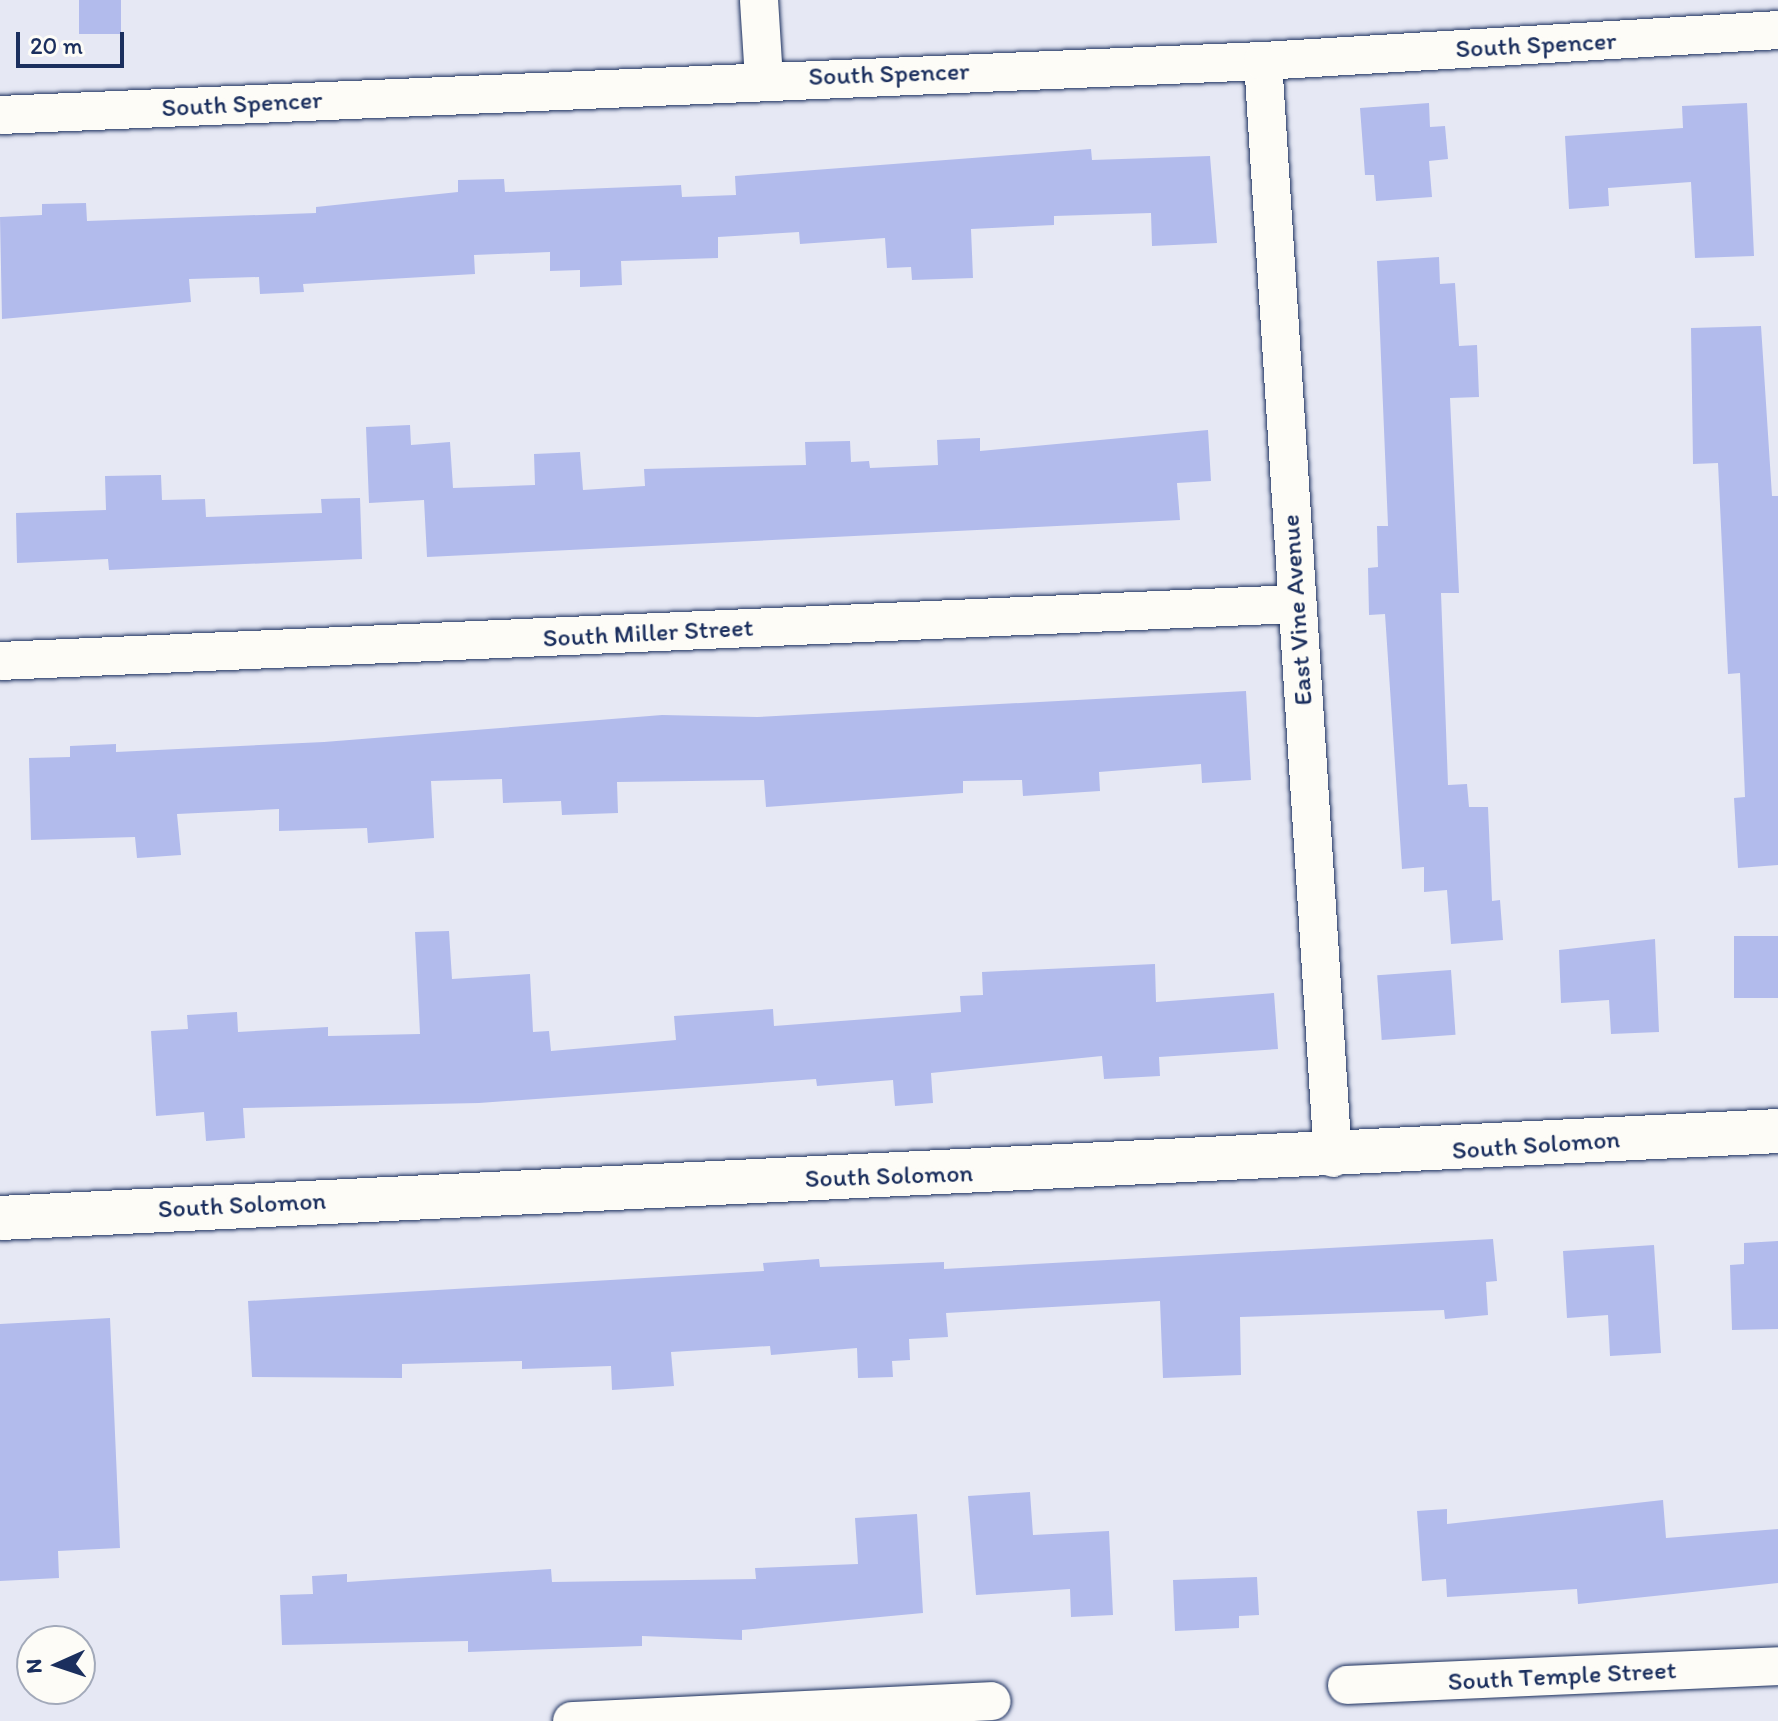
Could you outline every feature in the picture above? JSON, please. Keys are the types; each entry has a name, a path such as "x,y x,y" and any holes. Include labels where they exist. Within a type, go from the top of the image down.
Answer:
{"street":[{"path":"759,0 764,79"},
{"name":"South Spencer","path":"0,115 764,79 1263,61 1778,30"},
{"name":"East Vine Avenue","path":"1263,61 1333,1158"},
{"name":"South Miller Street","path":"0,661 1297,604"},
{"name":"South Solomon","path":"0,1218 1333,1158 1778,1131"},
{"name":"South Temple Street","path":"1347,1685 1778,1666"},
{"path":"572,1721 992,1701"}],"building":[{"path":"79,0 121,0 121,34 79,34"},
{"path":"1429,103 1430,127 1445,126 1448,159 1429,161 1432,197 1376,201 1374,175 1365,175 1360,108"},
{"path":"1747,103 1754,256 1695,258 1691,182 1608,188 1609,206 1569,209 1565,136 1683,128 1682,106"},
{"path":"1091,149 1092,160 1210,156 1217,243 1152,246 1151,213 1054,216 1054,225 971,229 973,278 912,280 911,267 887,268 885,238 800,244 799,232 718,237 718,258 621,261 622,285 580,287 580,270 550,271 550,252 474,255 475,274 303,284 304,292 260,294 259,277 189,279 191,302 2,319 0,217 42,215 42,204 86,203 87,221 316,213 316,207 458,192 458,180 504,179 505,192 681,185 682,197 736,195 735,176"},
{"path":"1439,257 1440,284 1455,283 1459,346 1477,345 1479,397 1450,398 1459,593 1441,593 1448,785 1467,784 1469,807 1488,807 1492,901 1500,900 1503,940 1451,944 1447,890 1424,892 1424,867 1402,869 1385,614 1369,615 1368,568 1378,567 1377,526 1388,526 1377,261"},
{"path":"1761,326 1772,496 1778,496 1778,865 1738,868 1734,798 1745,797 1740,673 1728,674 1718,463 1693,464 1691,328"},
{"path":"410,425 411,445 450,442 453,488 535,485 534,454 580,452 583,490 645,486 644,469 806,465 805,442 850,441 851,462 869,461 870,468 938,465 937,440 980,438 980,451 1208,430 1211,481 1177,483 1180,520 427,557 424,500 369,503 366,427"},
{"path":"161,475 162,500 205,499 206,517 322,513 321,499 360,498 362,559 109,570 108,559 17,563 16,513 106,510 105,476"},
{"path":"1246,691 1251,780 1202,783 1201,764 1099,772 1100,791 1023,796 1022,780 963,781 963,793 766,807 764,780 617,782 618,813 562,815 561,801 503,803 502,779 431,781 434,838 368,843 367,828 279,831 279,809 177,814 181,855 137,858 135,837 31,840 29,758 70,757 70,746 116,744 116,752 324,742 662,715 757,717"},
{"path":"449,931 452,979 530,974 533,1032 549,1031 551,1051 676,1040 674,1016 773,1009 774,1026 961,1012 960,996 983,995 982,972 1155,964 1156,1002 1274,993 1278,1049 1159,1057 1160,1076 1104,1079 1102,1056 931,1073 933,1103 895,1106 893,1080 817,1086 816,1079 479,1103 243,1108 245,1138 206,1141 204,1112 156,1116 151,1031 188,1029 187,1015 237,1012 238,1032 328,1027 328,1036 420,1034 415,932"},
{"path":"1734,936 1778,936 1778,998 1734,998"},
{"path":"1655,939 1659,1032 1611,1034 1609,1000 1561,1003 1559,950"},
{"path":"1451,970 1456,1035 1382,1040 1377,975"},
{"path":"1493,1239 1497,1281 1486,1282 1488,1315 1445,1319 1444,1310 1240,1317 1241,1375 1163,1378 1160,1301 946,1313 948,1337 909,1339 910,1360 892,1361 893,1377 858,1378 857,1348 771,1355 770,1346 671,1352 674,1386 612,1390 611,1366 522,1369 522,1361 402,1364 402,1378 252,1377 248,1301 764,1271 763,1263 819,1259 820,1267 944,1262 944,1269"},
{"path":"1778,1241 1778,1329 1732,1330 1730,1265 1744,1264 1744,1243"},
{"path":"1654,1245 1661,1353 1610,1356 1608,1315 1567,1318 1563,1251"},
{"path":"110,1318 120,1548 58,1551 59,1578 0,1581 0,1324"},
{"path":"1030,1492 1033,1535 1109,1531 1113,1615 1071,1617 1070,1589 976,1595 968,1496"},
{"path":"1663,1500 1666,1538 1778,1529 1778,1583 1578,1604 1577,1589 1447,1597 1446,1579 1422,1581 1417,1511 1447,1509 1447,1524"},
{"path":"917,1514 923,1613 742,1630 742,1640 642,1636 642,1646 468,1652 468,1641 282,1645 280,1595 313,1594 312,1576 347,1574 347,1582 551,1569 552,1582 756,1579 755,1568 858,1564 855,1518"},
{"path":"1257,1577 1259,1615 1239,1616 1239,1628 1175,1631 1173,1580"}]}
